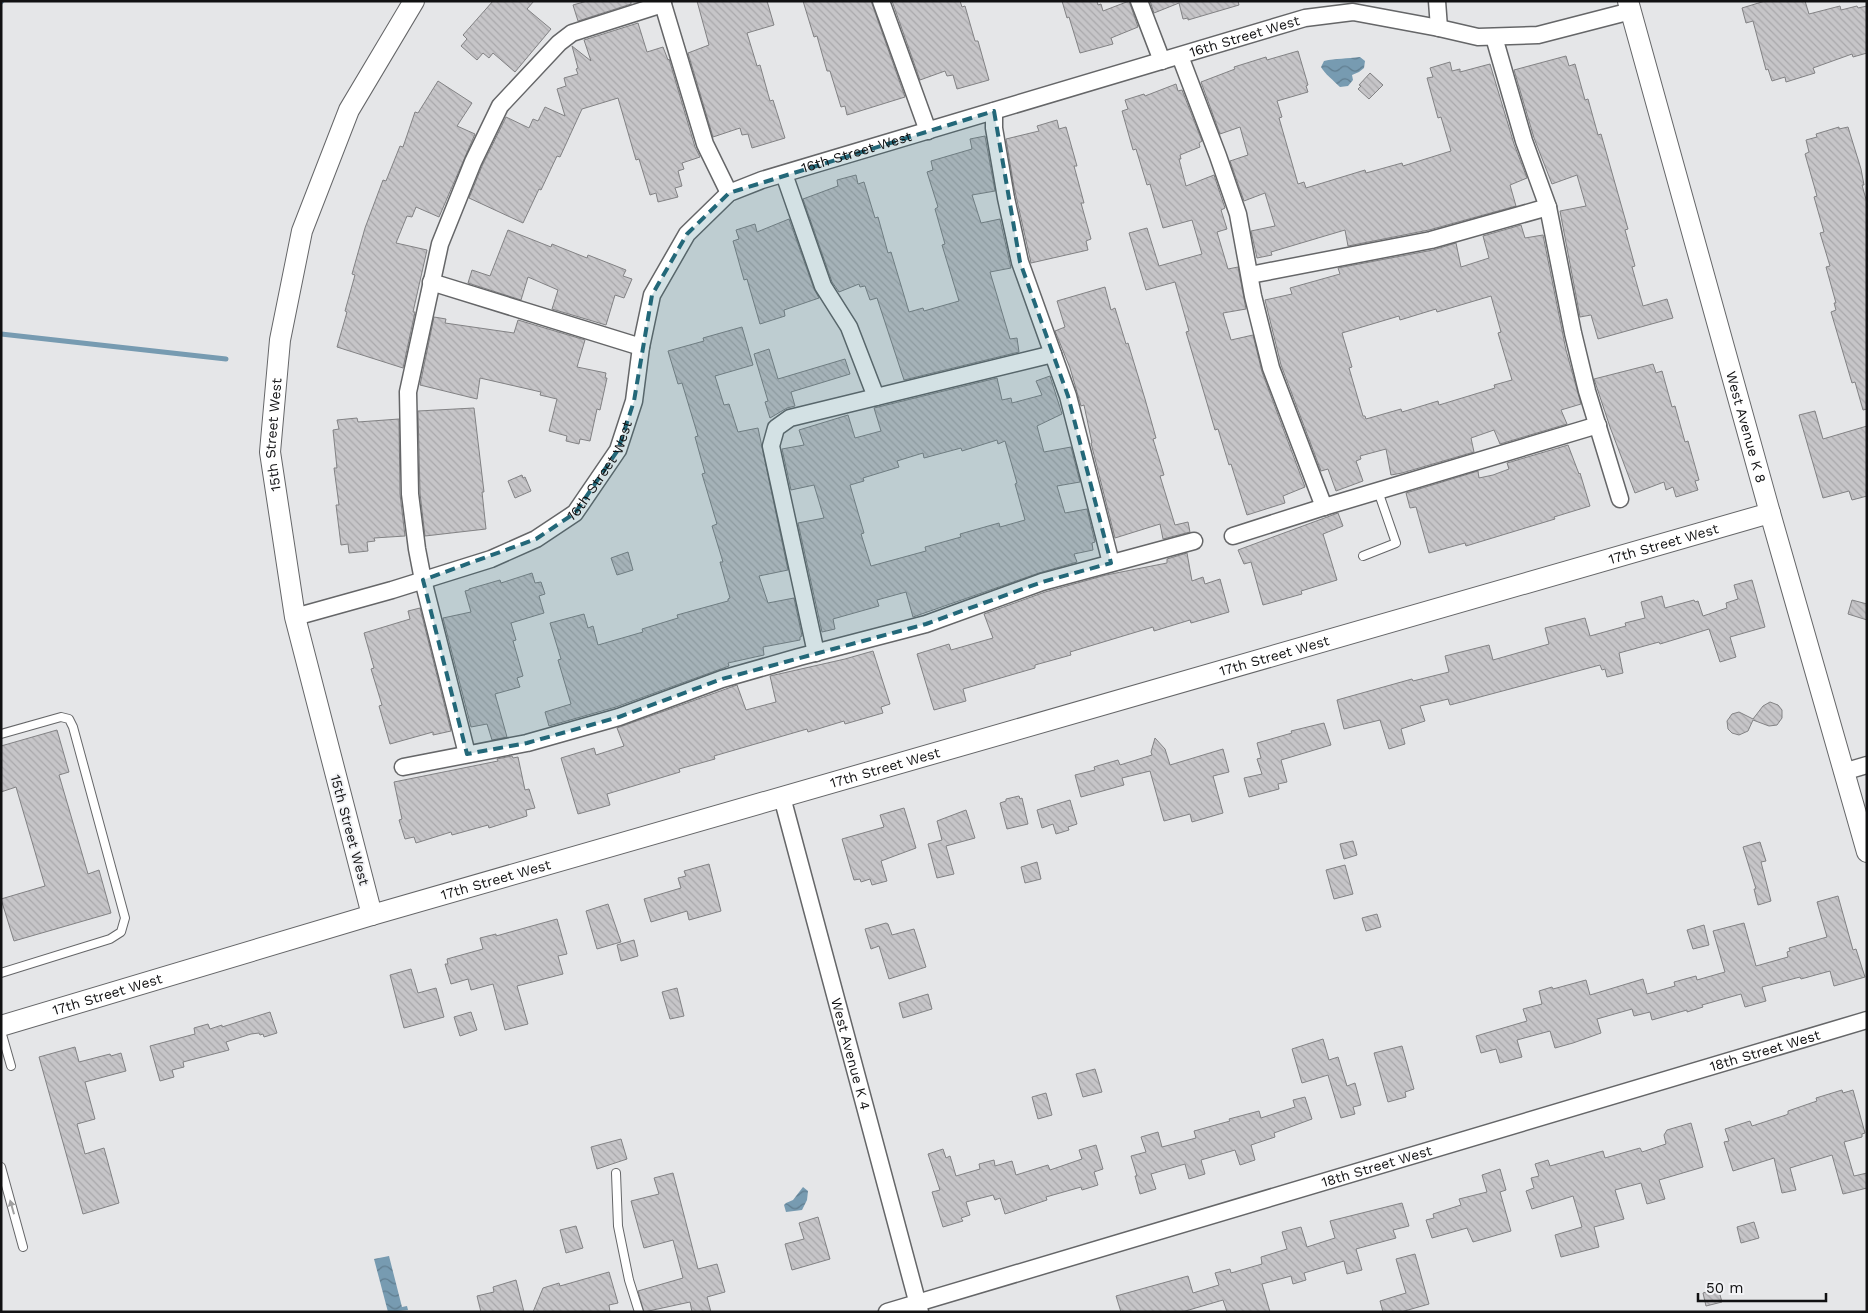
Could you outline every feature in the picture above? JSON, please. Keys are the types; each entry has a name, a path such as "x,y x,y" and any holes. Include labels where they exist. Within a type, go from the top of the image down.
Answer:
{"street":[{"name":"15th Street West","path":"372,915 295,617 270,452 282,331 302,231 349,110 414,1"},
{"path":"881,1 928,131"},
{"path":"1139,1 1162,61"},
{"path":"1437,1 1439,28"},
{"path":"467,754 423,580 417,549 410,494 408,392 440,244 473,162 500,106 559,44 572,33 663,2 705,144 729,193"},
{"name":"16th Street West","path":"295,617 491,559 536,539 575,513 618,450 634,401 640,347 652,294 687,234 729,193 784,174 1305,18 1354,12 1478,37 1538,35 1630,6"},
{"name":"West Avenue K 8","path":"1630,6 1770,513 1867,852"},
{"path":"1494,36 1524,141 1548,207 1573,333 1587,391 1620,499"},
{"path":"1180,56 1238,214 1253,296 1270,368 1324,507"},
{"path":"994,111 994,128 1006,198 1020,262 1068,396 1111,563"},
{"path":"784,174 823,286 849,327 876,397"},
{"path":"1250,275 1431,240 1548,207"},
{"path":"431,282 640,347"},
{"path":"816,653 771,446 776,428 790,418 1053,354"},
{"path":"1233,536 1324,507 1598,426"},
{"name":"17th Street West","path":"1,1026 372,915 1770,513"},
{"path":"404,766 527,743 619,717 722,680 926,624 1042,582 1194,541"},
{"path":"1843,772 1867,765"},
{"name":"West Avenue K 4","path":"782,797 918,1308"},
{"name":"18th Street West","path":"887,1312 918,1308 1867,1020"}],"lane":[{"path":"1363,556 1396,543 1378,491"},
{"path":"1,734 61,717 69,719 125,918 121,932 110,939 1,973"},
{"path":"1,1031 11,1066"},
{"path":"1,1167 23,1247"},
{"path":"616,1173 618,1226 629,1280 639,1312"}],"highlighted area":[{"path":"994,111 1020,262 1068,396 1111,563 1042,582 926,624 722,679 619,717 527,743 467,754 423,580 536,539 575,513 618,450 634,401 652,295 687,234 729,193"}],"water":[{"path":"1360,57 1365,61 1364,68 1352,75 1353,80 1348,86 1340,87 1321,67 1324,61"},
{"path":"803,1187 808,1191 807,1200 802,1210 786,1212 784,1205 793,1200"},
{"path":"389,1256 402,1307 407,1306 408,1310 388,1312 374,1259"}],"building":[{"path":"493,1 534,1 527,9 551,29 515,72 493,53 489,58 483,53 477,60 461,46 467,39 463,35"},
{"path":"587,1 631,1 631,4 578,21 573,5"},
{"path":"697,1 767,1 774,25 747,33 757,66 760,65 770,101 773,100 785,138 752,148 748,134 742,135 740,128 713,137 688,53 709,45"},
{"path":"803,1 871,1 905,97 847,115 845,106 841,107 830,71 827,71 817,36 814,37"},
{"path":"892,1 960,1 962,7 965,6 975,41 978,41 989,80 957,89 953,75 947,76 945,71 920,80"},
{"path":"1062,1 1097,1 1098,5 1101,4 1103,11 1129,1 1138,27 1111,38 1113,44 1080,53"},
{"path":"1150,1 1238,1 1239,5 1188,20 1188,18 1183,19 1179,3 1154,13"},
{"path":"1765,1 1805,1 1809,14 1840,6 1841,10 1857,6 1858,8 1867,6 1867,53 1853,57 1852,54 1813,68 1815,73 1786,82 1785,77 1772,81 1768,69 1766,70 1753,21 1746,23 1742,8"},
{"path":"638,23 647,52 663,47 669,59 695,147 700,157 682,163 684,169 678,171 682,186 675,188 678,197 658,202 656,193 650,195 639,159 636,160 618,98 582,109 560,157 557,156 523,223 469,198 506,117 529,128 533,119 538,121 545,107 565,116 557,89 566,86 564,78 578,74 572,46 591,61 584,40"},
{"path":"1298,51 1308,85 1306,86 1308,92 1277,101 1282,117 1279,118 1298,184 1304,182 1306,188 1365,170 1366,173 1402,163 1403,166 1451,151 1441,117 1438,118 1427,78 1433,77 1430,68 1450,62 1452,71 1460,69 1460,72 1490,64 1514,144 1527,178 1510,185 1516,206 1429,230 1348,246 1345,230 1271,252 1272,255 1257,258 1251,231 1275,226 1265,193 1244,201 1230,161 1248,155 1240,127 1220,134 1201,82 1235,69 1234,67 1266,57 1267,60"},
{"path":"1566,56 1569,66 1575,64 1585,100 1588,99 1598,135 1601,134 1628,229 1625,230 1635,266 1632,267 1643,306 1667,299 1673,318 1598,339 1591,315 1580,317 1560,211 1586,206 1577,175 1552,184 1534,138 1514,70"},
{"path":"1370,73 1383,85 1369,99 1358,89 1361,86 1359,85"},
{"path":"438,81 472,103 457,126 475,134 439,217 416,207 412,217 407,216 396,243 427,250 403,368 337,347 355,275 352,274 365,228 383,180 386,181 400,146 403,147 415,112 418,113"},
{"path":"1176,84 1178,91 1182,90 1202,141 1199,143 1200,147 1180,155 1181,159 1179,159 1186,186 1214,175 1225,208 1221,210 1227,229 1217,232 1228,269 1238,267 1246,309 1223,313 1231,340 1253,335 1262,372 1305,487 1283,496 1285,503 1247,515 1218,429 1215,430 1186,332 1189,331 1175,282 1146,290 1129,233 1147,228 1159,266 1202,254 1192,220 1163,228 1150,184 1147,185 1136,149 1133,150 1122,111 1128,109 1125,100 1144,94 1145,96"},
{"path":"1057,120 1059,129 1066,127 1077,166 1074,166 1084,203 1081,203 1091,239 1086,241 1088,250 1031,263 1014,187 1006,139 1039,131 1037,126"},
{"path":"1839,127 1839,129 1848,127 1861,169 1864,185 1862,185 1867,203 1867,409 1863,410 1855,382 1852,383 1831,312 1836,310 1834,303 1836,303 1826,267 1830,266 1820,233 1824,232 1814,197 1817,196 1805,154 1809,152 1806,140 1817,137 1816,134"},
{"path":"985,136 995,191 972,195 981,223 1000,219 1011,268 990,272 1010,339 1017,338 1019,352 904,380 877,298 870,300 865,286 860,287 859,284 839,292 832,282 803,199 838,186 837,180 856,175 858,184 864,182 875,218 878,217 888,253 891,252 909,312 923,308 924,311 959,301 942,245 945,244 935,209 938,207 927,172 933,170 931,161 972,149 970,139"},
{"path":"789,219 819,298 784,310 785,316 760,324 747,279 744,280 733,241 739,239 736,230 755,224 757,232"},
{"path":"1521,225 1525,238 1543,235 1566,350 1581,404 1561,410 1567,424 1500,444 1494,430 1471,438 1474,452 1402,473 1391,475 1386,449 1360,456 1361,459 1356,461 1363,481 1336,491 1328,469 1321,471 1281,365 1265,300 1292,294 1290,288 1340,274 1338,268 1433,250 1456,243 1461,267 1489,258 1483,236","holes":["1491,296 1501,332 1498,333 1512,380 1494,385 1495,388 1439,405 1438,401 1402,412 1401,409 1366,419 1363,416 1349,368 1352,367 1342,333 1399,316 1400,320 1436,309 1437,312"]},
{"path":"508,230 551,247 552,244 587,258 588,255 626,270 623,276 632,279 624,298 615,295 606,325 552,309 558,290 528,277 521,300 468,283 472,270 490,276"},
{"path":"1105,287 1111,310 1115,308 1126,344 1128,343 1145,399 1156,438 1153,439 1164,475 1160,476 1175,525 1188,522 1190,532 1163,539 1160,524 1115,538 1091,443 1084,405 1081,406 1070,368 1055,331 1065,327 1057,301"},
{"path":"434,317 446,319 445,323 514,333 518,320 585,340 577,367 606,373 605,378 607,378 600,410 597,409 590,441 580,439 579,444 566,441 567,436 549,431 557,399 540,395 541,392 480,378 477,399 420,385"},
{"path":"742,327 753,365 715,376 724,405 729,404 738,432 758,428 788,570 759,576 768,603 794,598 802,636 800,640 763,647 764,655 728,663 729,666 616,707 549,726 545,712 571,704 558,660 561,659 550,623 584,614 588,628 593,626 598,645 643,632 642,629 678,618 677,615 728,601 730,598 720,562 723,562 712,526 717,524 702,474 705,473 695,437 698,436 682,383 678,384 668,351 704,341 703,338"},
{"path":"769,349 778,379 845,359 850,374 791,392 795,406 787,408 770,418 765,402 768,401 754,354"},
{"path":"1653,364 1656,373 1662,371 1672,407 1675,406 1685,442 1688,441 1699,480 1695,481 1698,490 1676,497 1673,487 1666,490 1664,482 1635,493 1594,379"},
{"path":"1050,376 1062,414 1037,426 1044,452 1071,447 1080,482 1057,486 1065,513 1087,509 1095,542 1092,543 1093,550 1074,554 1077,562 1039,573 913,617 906,592 877,600 879,606 833,619 835,629 822,632 798,523 824,518 814,485 791,490 782,449 804,445 799,430 848,415 855,438 881,431 874,408 997,378 1002,400 1011,398 1012,403 1042,395 1036,381","holes":["997,440 998,444 1005,441 1025,520 1000,527 999,523 960,534 961,537 925,547 926,551 871,566 861,534 864,533 850,485 864,481 863,478 899,467 897,461 923,453 924,458 961,448 962,451"]},
{"path":"474,408 484,492 482,492 486,529 425,536 420,493 418,411"},
{"path":"1815,411 1823,439 1867,426 1867,496 1852,500 1849,491 1823,498 1799,415"},
{"path":"357,418 358,422 399,419 400,494 405,536 374,538 375,541 367,542 368,551 349,553 348,544 341,545 336,505 339,505 334,468 337,468 333,430 339,429 337,420"},
{"path":"1568,445 1580,473 1590,506 1554,517 1555,519 1466,546 1465,543 1429,553 1416,507 1410,508 1406,493 1478,471 1479,478 1493,475 1509,469 1507,463"},
{"path":"522,475 523,478 525,477 531,491 515,498 508,481"},
{"path":"1338,513 1343,526 1323,534 1337,580 1301,591 1302,594 1263,605 1251,562 1244,564 1238,550"},
{"path":"628,552 633,570 617,575 611,558"},
{"path":"1187,553 1192,581 1203,577 1205,584 1220,579 1229,612 1191,623 1190,620 1154,631 1153,627 1070,652 1071,655 1035,665 1035,668 963,689 966,701 934,710 917,654 949,644 951,650 993,638 984,614 1045,592 1106,575 1167,563 1167,559"},
{"path":"532,573 535,583 541,582 545,594 539,596 544,613 511,623 516,640 513,641 523,676 517,678 520,687 495,694 507,737 492,740 487,724 471,727 443,618 471,612 465,591 500,580 501,583"},
{"path":"1752,580 1765,627 1730,637 1736,657 1720,662 1709,629 1660,644 1659,642 1619,653 1623,673 1607,677 1605,669 1602,670 1600,665 1450,705 1448,699 1420,706 1425,721 1401,729 1405,744 1389,749 1380,720 1344,729 1337,700 1412,679 1413,681 1449,672 1445,656 1489,645 1493,660 1549,644 1545,628 1585,618 1590,636 1626,626 1625,623 1645,618 1641,602 1662,596 1665,608 1694,600 1695,602 1698,601 1703,616 1727,608 1726,603 1738,599 1734,585"},
{"path":"1852,600 1867,604 1867,620 1848,614"},
{"path":"420,608 451,731 433,735 433,732 390,744 379,706 382,705 371,669 374,668 364,633 410,619 408,611"},
{"path":"873,651 890,704 881,707 883,713 845,724 844,721 808,732 807,729 714,756 715,759 679,769 680,772 607,794 610,805 578,814 561,758 594,748 596,755 624,746 617,728 737,685 746,710 776,702 770,676"},
{"path":"1770,702 1778,705 1782,710 1782,718 1777,725 1769,726 1753,720 1748,731 1739,735 1732,733 1728,729 1727,721 1732,714 1739,712 1753,719 1763,706"},
{"path":"1324,723 1331,745 1281,760 1287,782 1278,784 1279,789 1249,797 1244,778 1262,774 1257,759 1261,758 1257,743 1292,733 1291,731"},
{"path":"57,730 69,772 59,775 88,874 99,870 111,913 14,941 1,899 45,886 16,787 1,792 1,746"},
{"path":"1155,738 1165,749 1170,765 1223,749 1229,772 1213,776 1223,813 1192,822 1190,814 1164,821 1150,771 1122,778 1124,785 1081,797 1075,775 1095,770 1094,767 1118,760 1120,765 1152,755 1151,752"},
{"path":"512,756 513,758 518,757 525,790 529,789 535,808 526,810 527,816 489,828 488,825 452,835 451,832 416,843 414,837 405,839 399,820 402,819 394,782 498,761 497,759"},
{"path":"1019,796 1020,799 1022,798 1028,824 1007,829 1000,803 1006,801 1006,799"},
{"path":"1070,800 1077,824 1068,827 1069,830 1056,834 1053,824 1042,828 1037,810"},
{"path":"904,808 916,848 881,861 887,881 872,885 870,879 861,882 860,879 854,880 842,839 884,827 880,815"},
{"path":"966,810 975,838 946,846 954,874 937,878 928,844 942,840 937,821"},
{"path":"1353,841 1357,855 1344,859 1340,844"},
{"path":"1760,842 1766,861 1761,862 1771,901 1758,905 1754,889 1756,889 1743,847"},
{"path":"1037,862 1041,879 1025,883 1021,867"},
{"path":"709,864 721,911 689,920 687,911 651,922 644,899 681,888 678,878 686,876 684,871"},
{"path":"1345,865 1353,894 1334,899 1326,870"},
{"path":"1838,896 1853,950 1856,949 1865,977 1834,986 1830,971 1801,979 1800,977 1762,987 1766,1001 1745,1007 1741,994 1702,1005 1703,1007 1687,1012 1687,1010 1652,1020 1650,1012 1634,1016 1632,1009 1597,1019 1601,1033 1573,1043 1555,1048 1550,1031 1517,1040 1522,1057 1500,1063 1496,1049 1481,1053 1476,1036 1527,1021 1523,1009 1542,1004 1539,991 1586,980 1590,995 1643,979 1647,994 1675,986 1674,982 1696,976 1697,980 1725,972 1713,931 1744,923 1756,966 1788,957 1787,952 1790,951 1789,948 1827,937 1817,902"},
{"path":"608,904 621,942 597,949 586,911"},
{"path":"1377,914 1381,927 1366,931 1362,918"},
{"path":"557,919 567,954 558,956 563,974 517,986 528,1024 505,1030 493,984 471,990 468,979 451,984 445,964 448,964 447,959 483,949 480,938 496,934 496,936"},
{"path":"886,923 892,935 914,929 926,967 889,979 879,946 871,949 865,929"},
{"path":"1704,925 1709,945 1693,949 1687,930"},
{"path":"634,940 638,956 621,961 617,945"},
{"path":"411,969 418,993 436,988 444,1017 404,1028 390,975"},
{"path":"677,988 684,1016 670,1019 662,992"},
{"path":"928,994 932,1009 903,1018 899,1003"},
{"path":"270,1012 277,1033 264,1037 263,1034 260,1035 259,1033 251,1034 226,1042 229,1050 183,1062 184,1067 172,1070 174,1077 160,1081 150,1046 195,1034 194,1028 208,1024 210,1029 222,1025 222,1027"},
{"path":"471,1012 477,1030 460,1036 454,1017"},
{"path":"1323,1039 1329,1060 1338,1057 1347,1086 1355,1083 1361,1105 1353,1107 1355,1114 1341,1118 1328,1075 1302,1083 1292,1049"},
{"path":"1402,1046 1414,1089 1405,1092 1406,1097 1388,1102 1374,1053"},
{"path":"75,1047 79,1062 121,1053 126,1071 85,1082 95,1119 77,1124 85,1154 104,1148 119,1203 83,1214 39,1057"},
{"path":"1095,1069 1102,1092 1083,1097 1076,1074"},
{"path":"1842,1090 1843,1093 1853,1090 1865,1133 1862,1134 1862,1137 1844,1142 1854,1176 1867,1173 1867,1188 1843,1194 1832,1155 1790,1168 1796,1190 1782,1193 1774,1158 1733,1171 1724,1142 1729,1141 1725,1129 1750,1121 1752,1126 1786,1115 1788,1111 1817,1101 1816,1098"},
{"path":"1046,1093 1052,1115 1038,1119 1032,1097"},
{"path":"1305,1097 1312,1119 1274,1133 1275,1137 1251,1145 1255,1160 1240,1165 1235,1150 1201,1160 1205,1174 1189,1179 1185,1164 1151,1174 1156,1189 1140,1194 1131,1156 1146,1152 1141,1137 1158,1132 1162,1147 1196,1138 1194,1131 1230,1121 1229,1119 1259,1111 1261,1118 1295,1107 1293,1100"},
{"path":"1691,1123 1703,1167 1659,1180 1665,1199 1647,1204 1641,1183 1615,1190 1624,1219 1594,1227 1599,1247 1561,1257 1555,1235 1582,1227 1573,1196 1532,1209 1526,1191 1534,1188 1531,1178 1539,1176 1535,1164 1548,1160 1550,1166 1603,1151 1605,1158 1640,1148 1642,1152 1666,1144 1664,1135 1667,1130"},
{"path":"621,1139 627,1159 597,1169 591,1147"},
{"path":"1096,1145 1103,1169 1094,1172 1098,1185 1082,1190 1081,1187 1046,1197 1047,1200 1005,1214 1000,1198 995,1200 993,1195 966,1202 970,1215 961,1218 963,1221 943,1227 932,1192 940,1190 928,1154 943,1149 946,1158 950,1156 956,1176 980,1169 979,1164 994,1160 995,1166 1012,1161 1016,1175 1048,1165 1050,1170 1082,1159 1079,1150"},
{"path":"1500,1169 1506,1190 1500,1192 1511,1231 1473,1242 1467,1228 1432,1238 1426,1220 1434,1218 1433,1214 1461,1205 1459,1199 1487,1192 1482,1175"},
{"path":"673,1173 698,1269 717,1264 725,1292 707,1297 711,1312 692,1312 690,1302 644,1312 638,1291 683,1278 673,1240 644,1248 631,1201 659,1194 654,1178"},
{"path":"1402,1203 1409,1226 1393,1230 1396,1238 1356,1249 1362,1270 1347,1274 1344,1261 1304,1273 1306,1280 1293,1284 1291,1276 1262,1284 1270,1312 1227,1312 1223,1300 1182,1312 1121,1312 1116,1296 1188,1276 1193,1293 1219,1285 1215,1273 1230,1269 1231,1273 1262,1264 1261,1257 1287,1249 1282,1232 1301,1227 1307,1247 1335,1238 1330,1221"},
{"path":"818,1217 830,1259 792,1270 785,1244 804,1239 799,1223"},
{"path":"1754,1222 1759,1238 1741,1243 1737,1227"},
{"path":"576,1226 583,1248 566,1253 560,1230"},
{"path":"1415,1254 1429,1304 1401,1312 1383,1312 1380,1301 1406,1293 1396,1259"},
{"path":"609,1272 618,1303 609,1305 610,1312 533,1312 543,1288 559,1283 560,1286"},
{"path":"516,1280 524,1312 481,1312 477,1296 494,1292 493,1287"},
{"path":"1718,1288 1722,1302 1706,1306 1703,1293"}],"waterway":[{"path":"1,334 226,359"}]}
